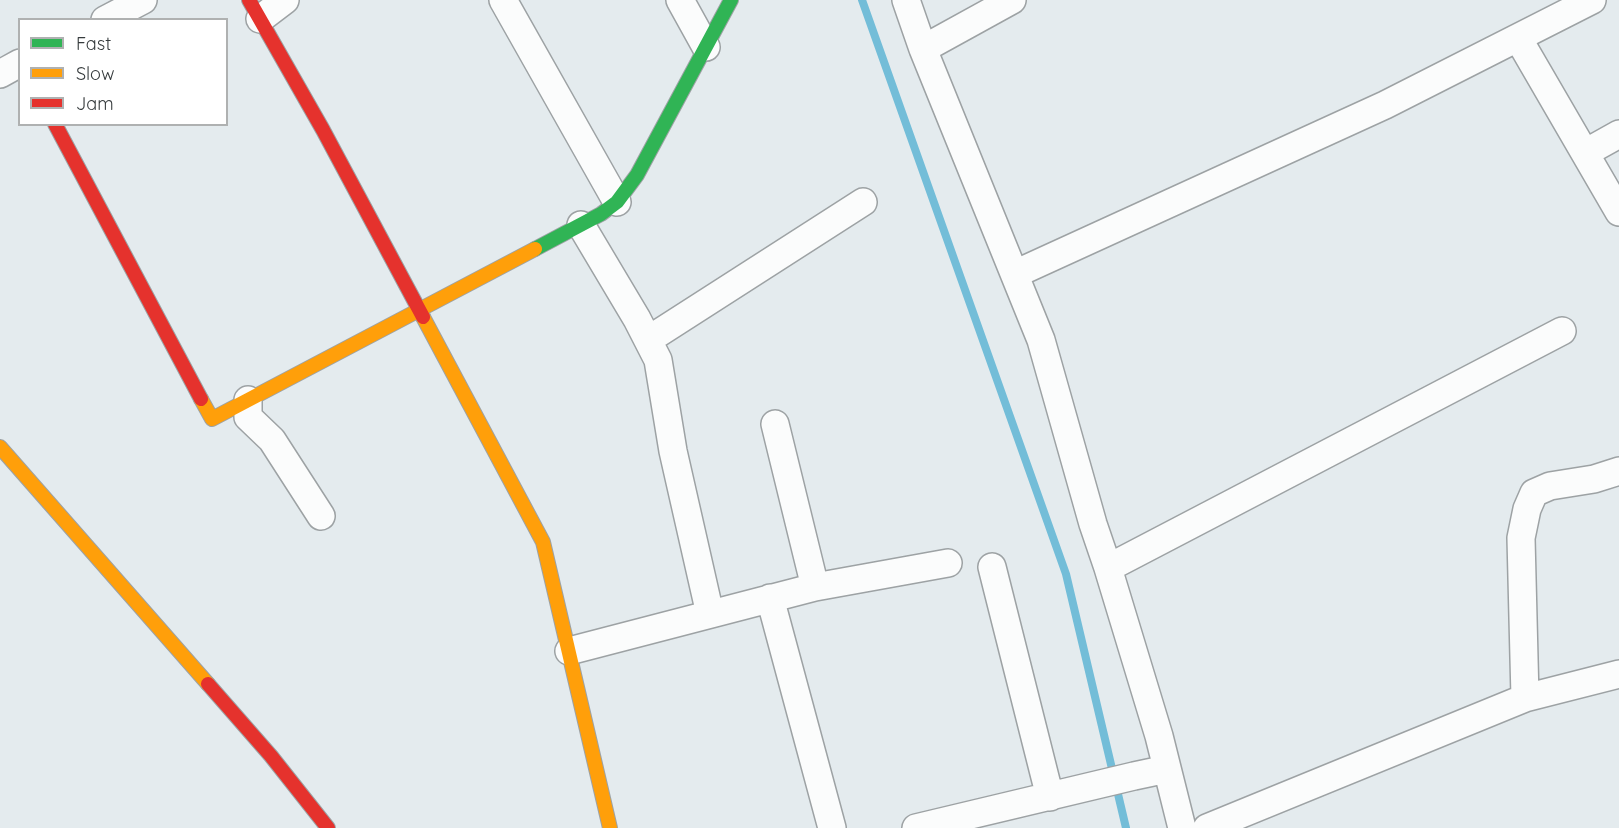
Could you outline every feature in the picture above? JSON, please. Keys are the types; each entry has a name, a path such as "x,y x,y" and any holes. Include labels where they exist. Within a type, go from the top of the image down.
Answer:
{"street":[{"path":"109,18 143,0"},
{"path":"285,0 254,9 323,130 543,542 610,828"},
{"path":"503,0 617,202"},
{"path":"680,0 706,47"},
{"path":"56,126 212,419 581,225 617,202 637,175 731,0"},
{"path":"906,0 923,49 1041,340 1182,828"},
{"path":"923,49 1012,0"},
{"path":"1015,274 1374,110 1592,0"},
{"path":"1518,38 1619,212"},
{"path":"0,74 18,64"},
{"path":"1585,153 1619,134"},
{"path":"648,340 863,202"},
{"path":"581,225 658,360 673,451 710,614"},
{"path":"1108,567 1562,331"},
{"path":"248,400 248,417 272,440 321,516"},
{"path":"775,424 815,586"},
{"path":"0,447 271,756 328,828"},
{"path":"1525,698 1521,537 1527,509 1534,493 1550,486 1619,471"},
{"path":"569,651 815,586 948,563"},
{"path":"992,567 1050,797"},
{"path":"770,598 832,828"},
{"path":"1207,828 1525,698 1619,674"},
{"path":"916,828 1167,770"}],"waterway":[{"path":"862,0 1066,574 1126,828"}],"traffic: fast":[{"path":"535,249 601,214 617,202 637,175 731,0"}],"traffic: slow":[{"path":"201,399 212,419 535,249"},
{"path":"423,317 543,542 610,828"},
{"path":"0,447 208,684"}],"traffic: jam":[{"path":"249,0 323,130 423,317"},
{"path":"56,126 201,399"},
{"path":"208,684 271,756 328,828"}]}
